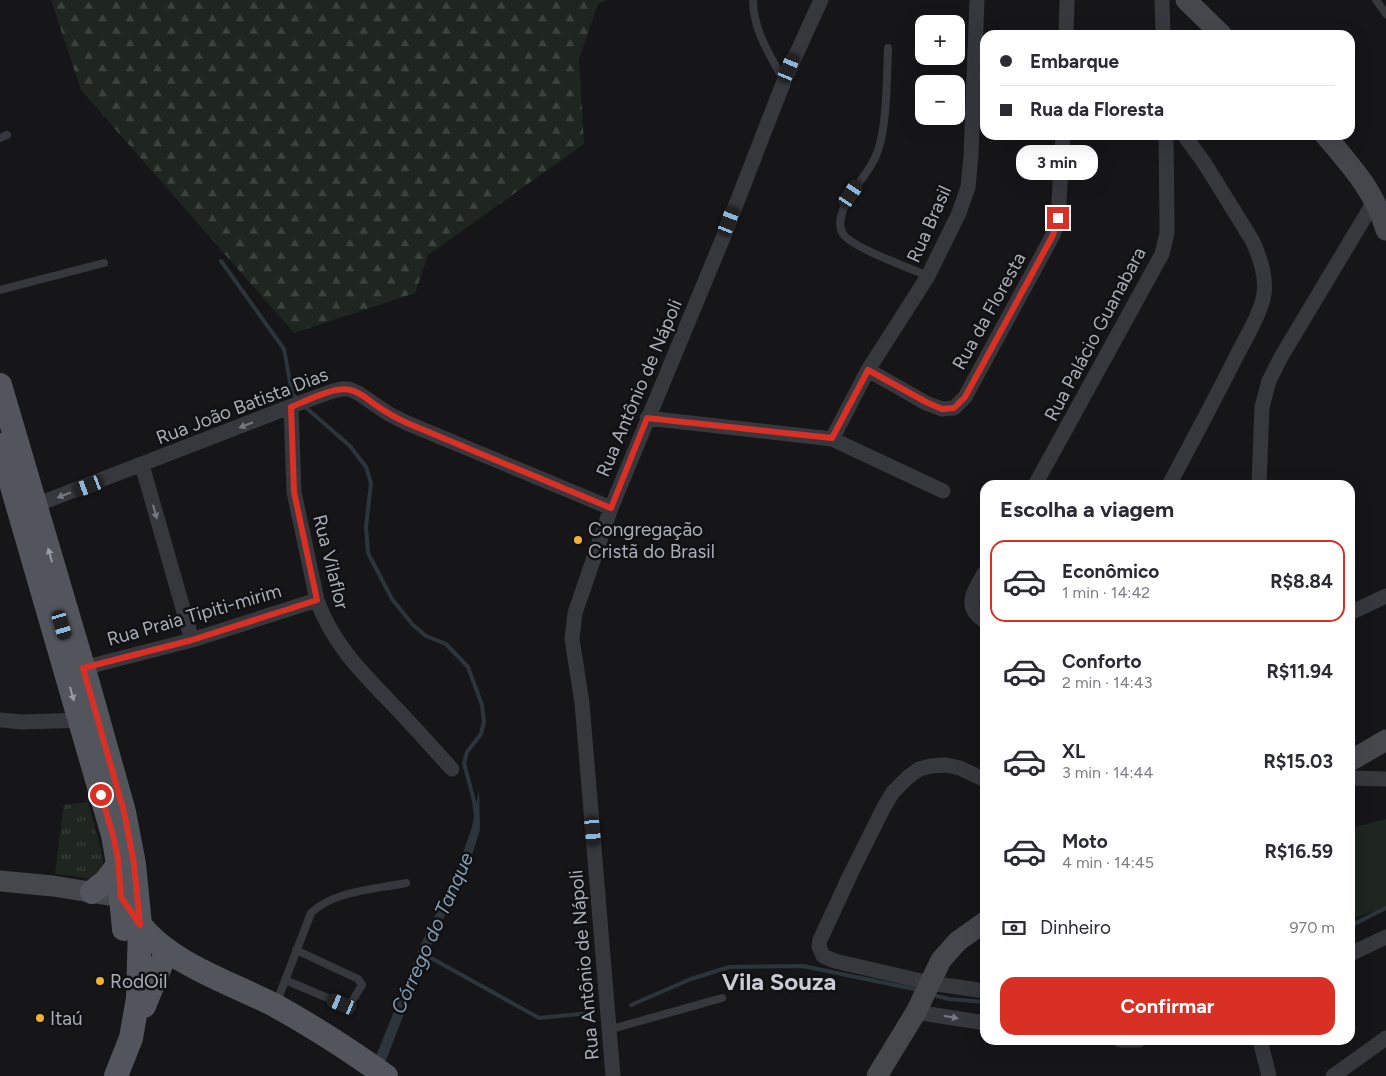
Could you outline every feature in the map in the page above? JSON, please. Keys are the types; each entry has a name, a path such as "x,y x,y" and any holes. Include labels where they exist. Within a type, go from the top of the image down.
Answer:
{"main road":[{"path":"0,385 28,508 36,568 88,720 124,812 134,864 140,925 138,998 131,1038"},
{"path":"0,448 28,508 83,668 88,720 118,865 126,957 125,993 120,1026 100,1076"},
{"path":"36,568 52,594 71,656 74,662 83,668"},
{"path":"92,892 106,881 118,865"},
{"path":"121,897 140,925 167,950 276,1006 386,1076"},
{"path":"116,1076 167,950"}],"street":[{"name":"Rua Antônio de Nápoli","path":"612,1076 584,721 572,639 575,612 611,508 647,418 719,247 784,81 821,0"},
{"name":"Rua Brasil","path":"832,438 868,370 928,276 959,213 968,187 971,156 977,0"},
{"path":"1066,30 1067,0"},
{"path":"1162,0 1163,30"},
{"path":"1186,0 1217,30"},
{"name":"Rua da Floresta","path":"868,370 942,409 954,408 965,397 1053,235 1059,208 1063,140"},
{"name":"Rua Palácio Guanabara","path":"1038,480 1162,254 1167,221 1166,140"},
{"path":"1172,480 1232,365 1263,298 1262,266 1255,246 1238,216 1187,140"},
{"path":"1328,140 1348,162 1375,200 1386,230"},
{"path":"1259,480 1262,407 1269,381 1375,200"},
{"name":"Rua João Batista Dias","path":"28,508 341,389 350,389 358,393 389,414 407,423 611,508"},
{"name":"Rua Vilaflor","path":"294,406 294,492 317,600 329,630 342,648 452,769"},
{"path":"647,418 832,438 944,491"},
{"path":"142,466 192,640"},
{"path":"980,581 974,592 972,602 972,608 980,618"},
{"path":"1355,611 1386,596"},
{"name":"Rua Praia Tipiti-mirim","path":"83,668 192,640 317,600"},
{"path":"0,720 22,722 88,720"},
{"path":"1355,757 1386,740"},
{"path":"980,778 960,768 946,765 931,766 919,769 893,792 851,873 820,940 820,952 823,956 835,961 930,984 980,990"},
{"path":"1355,778 1386,779"},
{"path":"0,881 121,897"},
{"path":"877,1076 916,1012 941,960 958,941 980,926"},
{"path":"1355,952 1386,937"},
{"path":"916,1012 980,1022"},
{"path":"1333,1076 1386,1038"},
{"path":"1261,1045 1269,1076"}],"lane":[{"path":"753,0 753,12 758,31 784,81"},
{"path":"1376,0 1386,14"},
{"path":"888,48 880,145 872,163 846,203 840,226 842,233 858,245 928,276"},
{"path":"0,290 104,262"},
{"path":"276,1006 311,912 318,905 330,899 406,883"},
{"path":"285,980 342,1004 351,1003 362,984 358,979 296,950"},
{"path":"608,1030 722,998"}],"green space":[{"path":"51,0 607,0 598,4 579,59 584,144 428,255 415,293 294,333 81,90"},
{"path":"88,802 103,858 103,877 96,879 55,874 64,805"},
{"path":"1386,819 1386,909 1355,917 1355,827"}],"water":[{"path":"479,790 480,830 460,886 425,959 380,1076 368,1076 421,944 455,876 472,827"}],"waterway":[{"name":"Córrego do Tanque","path":"221,261 284,349 292,393 298,400"},
{"name":"Córrego do Tanque","path":"303,405 350,446 366,467 371,483 366,527 368,553 392,599 413,625 426,636 446,644 468,667 482,705 484,722 481,734 467,752 464,763 476,816"},
{"path":"1355,924 1386,908"},
{"path":"424,954 539,1018 590,1013"},
{"path":"631,1005 691,979 729,967 803,966 914,989"},
{"path":"937,996 980,1002"}],"place":[{"name":"Congregação Cristã do Brasil","path":"578,540"},
{"name":"RodOil","path":"100,981"},
{"name":"Itaú","path":"40,1018"}],"district":[{"name":"Vila Souza","path":"779,981"}],"route":[{"path":"101,795 118,858 121,897 140,925 137,885 124,812 83,668 192,640 317,600 294,492 291,407 330,392 350,389 407,423 611,508 647,418 832,438 843,414 868,370 926,402 942,409 954,408 965,397 1036,268 1053,235 1058,218"}]}
